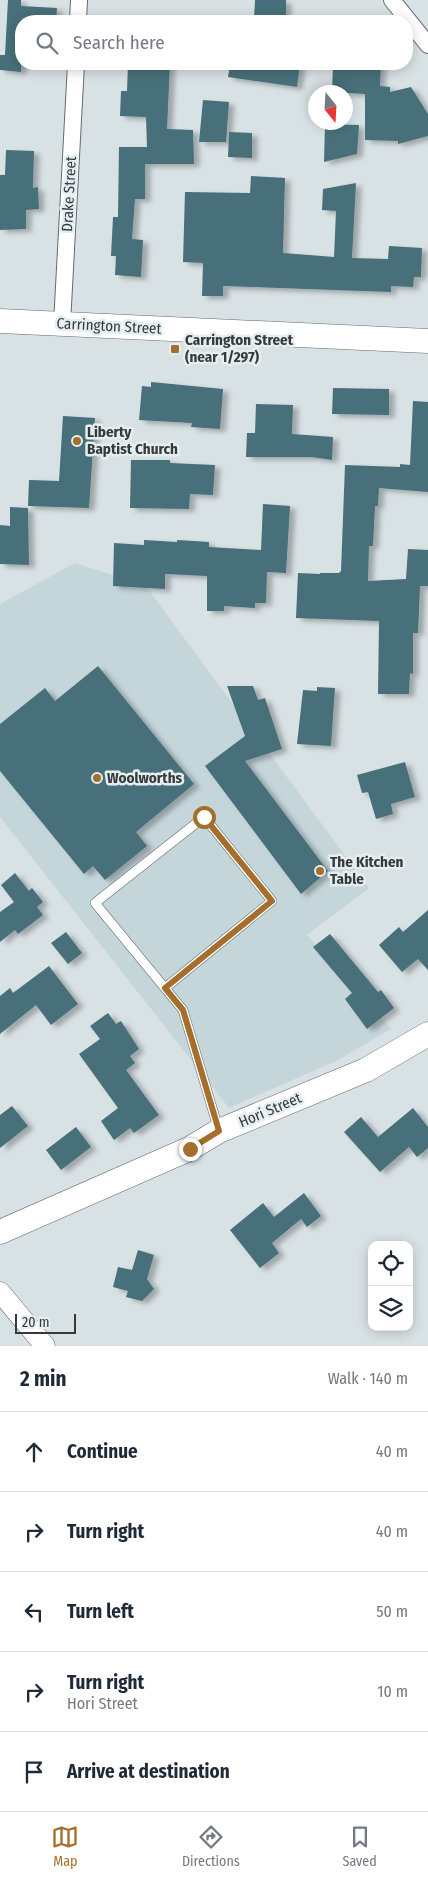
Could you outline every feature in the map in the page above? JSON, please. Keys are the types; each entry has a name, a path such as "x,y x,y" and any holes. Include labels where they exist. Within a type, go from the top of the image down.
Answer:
{"main road":[{"name":"Carrington Street","path":"0,321 428,341"},
{"name":"Hori Street","path":"0,1232 190,1149 219,1131 366,1070 428,1034"}],"street":[{"path":"78,15 79,0"},
{"path":"392,0 404,15"},
{"path":"413,26 428,45"},
{"name":"Drake Street","path":"62,324 76,70"},
{"path":"0,1292 45,1346"}],"lane":[{"path":"165,988 272,901 204,817 95,903 183,1010 219,1131"}],"shaded area":[{"path":"75,563 145,585 369,888 307,935 391,1029 338,1060 229,1108 0,817 0,604"}],"building":[{"path":"8,0 21,0 21,6 57,8 56,15 15,15 15,70 21,70 21,72 0,70 0,55 5,55"},
{"path":"255,0 286,0 286,15 254,15"},
{"path":"128,70 170,70 167,129 193,130 194,164 145,164 145,199 135,199 132,239 143,240 141,277 115,275 116,256 111,256 113,217 118,217 119,147 147,147 146,117 120,116 121,91 127,91"},
{"path":"229,70 299,70 297,87 228,77"},
{"path":"333,70 381,70 380,86 390,87 390,92 411,87 428,114 428,136 398,144 398,141 365,140 365,94 353,93 353,85 332,85"},
{"path":"203,100 229,102 226,142 199,142"},
{"path":"353,125 359,125 357,154 324,162 325,130 353,130"},
{"path":"229,132 252,133 252,158 228,157"},
{"path":"6,150 34,151 33,188 38,187 39,209 26,210 26,229 0,230 0,175 5,175"},
{"path":"251,176 285,178 283,253 334,257 336,211 322,210 323,189 356,183 352,258 388,259 389,246 422,248 421,277 414,277 413,287 391,286 391,292 223,286 223,296 202,296 203,263 183,262 185,192 250,193"},
{"path":"151,382 223,389 220,429 191,427 192,423 139,420 142,386 151,387"},
{"path":"333,388 389,389 389,415 332,414"},
{"path":"413,401 428,402 428,492 379,488 378,506 375,506 373,546 369,546 368,581 406,579 408,549 428,550 428,586 420,586 418,633 413,633 413,674 410,673 409,694 378,694 379,621 296,618 298,573 320,574 339,573 341,571 345,465 400,467 400,464 410,465"},
{"path":"256,404 293,405 292,434 333,437 332,460 311,457 246,457 247,433 255,433"},
{"path":"63,416 95,418 89,508 28,506 29,480 59,481"},
{"path":"131,460 170,460 170,463 215,465 213,495 190,494 189,509 130,508"},
{"path":"263,504 290,506 286,573 267,572 266,603 255,603 255,608 224,606 224,611 207,611 207,576 165,574 165,589 113,586 114,543 144,545 144,540 177,542 177,540 209,542 209,547 261,550"},
{"path":"10,507 28,508 29,565 0,564 0,525 10,526"},
{"name":"Woolworths","path":"98,666 194,784 136,832 147,846 105,880 93,866 84,874 0,771 0,724 45,688 55,701"},
{"path":"227,686 253,686 258,700 265,698 282,749 245,761 328,871 301,894 205,766 245,736"},
{"path":"317,687 335,688 331,746 297,744 303,690 317,691"},
{"path":"405,762 415,797 391,804 393,814 376,819 368,792 362,793 357,775"},
{"path":"15,873 29,891 32,888 43,902 37,907 43,915 18,934 15,930 0,942 0,912 14,902 1,885"},
{"path":"428,910 428,970 418,959 402,972 379,945 399,927 403,932"},
{"path":"66,932 82,953 68,964 51,943"},
{"path":"330,934 378,992 381,990 394,1008 367,1029 345,999 352,993 313,947"},
{"path":"49,966 78,1004 51,1025 36,1005 0,1034 0,996 10,988 13,993"},
{"path":"108,1013 116,1024 121,1021 139,1049 130,1056 135,1063 126,1070 159,1115 134,1133 130,1128 114,1140 101,1121 118,1108 79,1054 100,1039 90,1026"},
{"path":"12,1106 28,1126 0,1148 0,1115"},
{"path":"413,1108 428,1127 428,1148 417,1157 409,1147 380,1172 344,1132 361,1117 378,1137"},
{"path":"76,1127 91,1147 61,1170 46,1150"},
{"path":"304,1193 321,1216 307,1227 301,1219 272,1243 279,1253 260,1268 230,1230 263,1203 274,1217"},
{"path":"138,1250 154,1255 147,1279 154,1289 142,1301 126,1297 128,1291 113,1287 118,1267 132,1270"}],"place":[{"name":"Carrington Street (near 1/297)","path":"175,349"},
{"name":"Liberty Baptist Church","path":"77,441"},
{"name":"Woolworths","path":"97,778"},
{"name":"The Kitchen Table","path":"320,871"}],"route":[{"path":"190,1149 219,1131 183,1010 165,988 272,901 204,817"}]}
